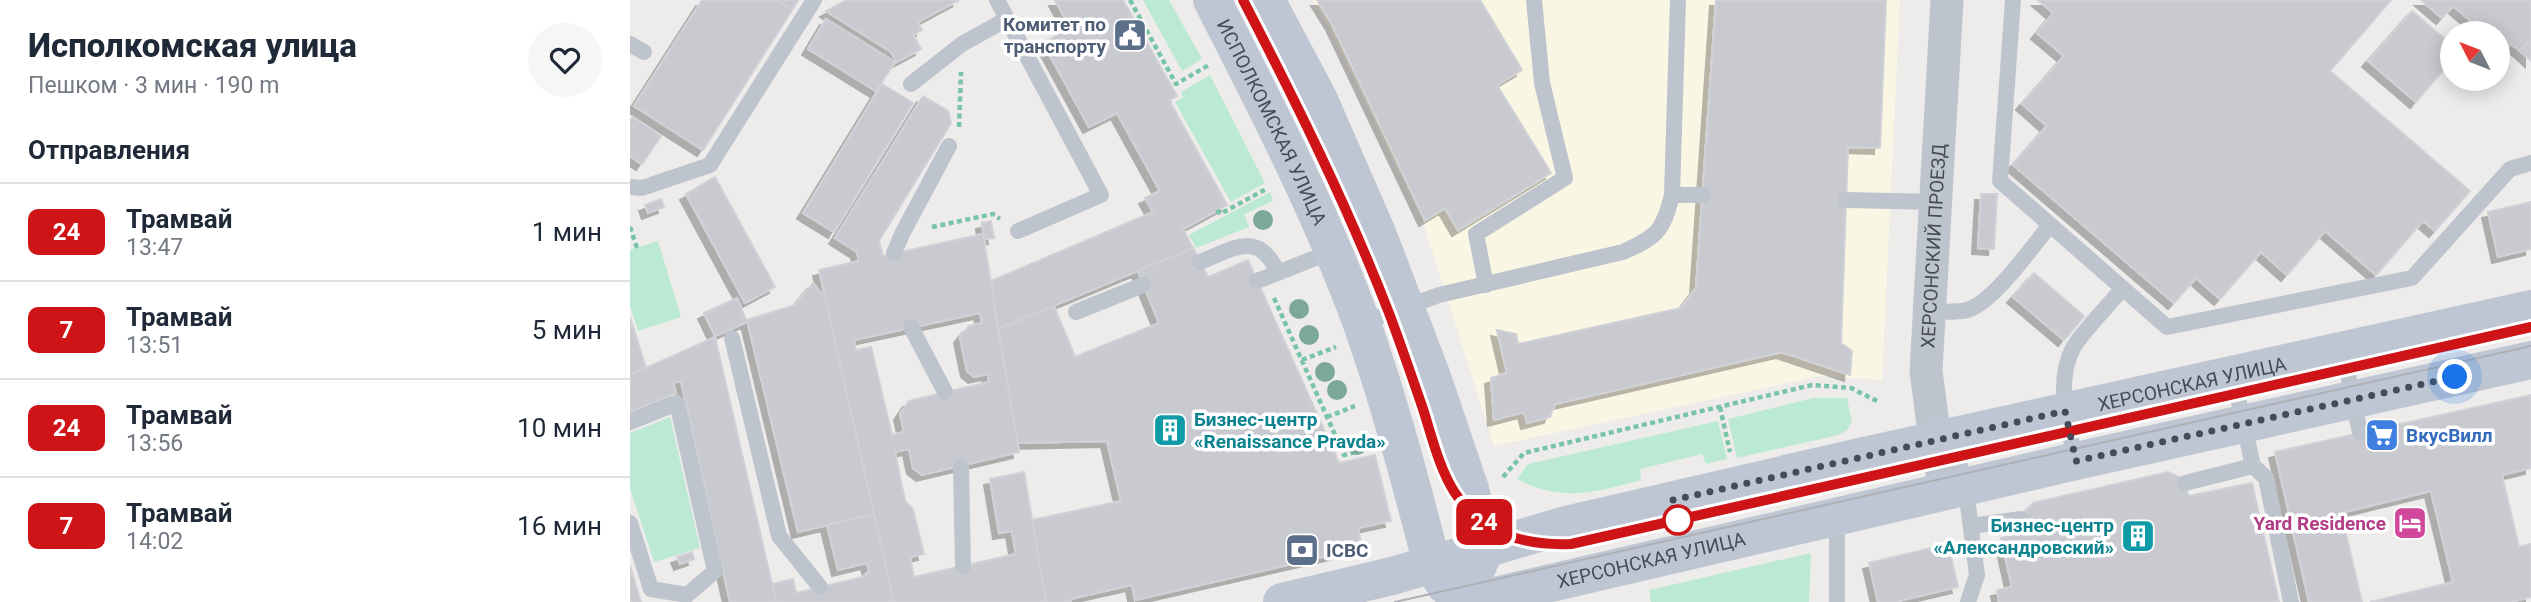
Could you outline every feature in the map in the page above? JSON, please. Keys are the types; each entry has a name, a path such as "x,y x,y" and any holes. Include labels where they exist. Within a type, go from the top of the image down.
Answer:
{"street":[{"name":"ИСПОЛКОМСКАЯ УЛИЦА","path":"1212,0 1273,119 1333,251 1349,335 1385,391 1432,564 1458,602 1485,549"},
{"path":"1266,0 1319,100 1377,233 1406,306 1470,489 1485,549"},
{"name":"ХЕРСОНСКИЙ ПРОЕЗД","path":"1947,0 1926,371 1956,489"},
{"name":"ХЕРСОНСКАЯ УЛИЦА","path":"1282,602 1392,576 1566,525 2065,411 2531,309"},
{"name":"ХЕРСОНСКАЯ УЛИЦА","path":"1469,602 2244,424 2357,416 2531,360"}],"lane":[{"path":"630,187 642,188 710,165 814,0"},
{"path":"997,0 1101,195 1018,231"},
{"path":"1486,285 1476,234 1565,178 1542,83 1534,0"},
{"path":"1349,335 1406,306 1623,252 1650,240 1666,219 1672,195 1678,0"},
{"path":"2013,0 2000,181 2167,327 2412,278 2510,169 2531,163"},
{"path":"911,84 962,44 1007,19"},
{"path":"894,253 949,146"},
{"path":"1672,195 1703,195"},
{"path":"1846,200 1936,202"},
{"path":"1929,312 1967,310 1982,302 2000,286 2050,225"},
{"path":"1200,262 1248,245 1261,248 1271,257 1267,277"},
{"path":"1267,277 1333,251"},
{"path":"1076,312 1143,285"},
{"path":"2076,461 2065,411 2065,378 2073,348 2122,289"},
{"path":"911,327 946,392"},
{"path":"732,338 779,536 820,587"},
{"path":"2343,350 2357,416"},
{"path":"2233,375 2253,466 2266,478 2291,602"},
{"path":"630,422 677,403 715,571 688,599 652,589 630,523"},
{"path":"2185,483 2228,480 2253,466"},
{"path":"961,467 962,566"},
{"path":"1956,489 1971,526 1977,575 1968,602"},
{"path":"1834,518 1837,536 1838,602"},
{"path":"1971,526 2021,519"}],"path":[{"path":"1130,0 1176,84 1213,63"},
{"path":"949,146 958,127 961,64"},
{"path":"1217,210 1220,214 1275,184"},
{"path":"902,234 993,214"},
{"path":"630,227 637,248"},
{"path":"1267,277 1344,456 1375,447"},
{"path":"1302,360 1349,335"},
{"path":"1503,478 1524,453 1812,385 1851,388 1879,401"},
{"path":"1327,417 1359,404"},
{"path":"1720,407 1732,463"}],"shaded area":[{"path":"1312,0 1900,0 1882,380 1821,376 1494,446 1423,222 1329,27"}],"green space":[{"path":"1143,0 1169,0 1202,59 1182,71"},
{"path":"1210,75 1265,183 1231,202 1175,102 1183,97 1181,92"},
{"path":"1270,192 1273,201 1244,214 1249,227 1196,248 1189,235"},
{"path":"658,241 681,317 638,331 630,306 630,250"},
{"path":"1813,398 1847,398 1852,422 1847,430 1838,435 1737,458 1728,419"},
{"path":"670,417 700,548 654,562 630,488 630,433"},
{"path":"1718,421 1727,459 1706,464 1702,454 1640,469 1641,480 1579,493 1549,491 1517,479 1528,464"},
{"path":"1811,553 1809,602 1651,602 1649,590"}],"building":[{"path":"702,0 776,0 792,10 703,150 634,106"},
{"path":"776,0 798,0 792,10"},
{"path":"847,0 959,0 918,22 922,30 913,35 921,49 897,62 891,52 826,11"},
{"path":"1055,0 1123,0 1177,96 1169,100 1227,205 1183,229 1193,248 998,329 991,281 1153,212 1145,198 1160,191 1117,113 1089,127 1043,43 1070,28"},
{"path":"1317,0 1480,0 1522,70 1497,85 1551,173 1458,230 1445,208 1425,220 1332,24"},
{"path":"1716,0 1886,0 1880,148 1848,147 1841,343 1852,351 1850,375 1782,352 1555,404 1550,417 1527,423 1524,412 1494,420 1491,378 1507,373 1497,330 1516,334 1518,344 1681,308 1696,288"},
{"path":"2038,0 2391,0 2330,71 2470,191 2435,231 2423,221 2376,275 2325,231 2287,275 2261,252 2220,299 2196,278 2174,303 2013,165 2047,126 2022,104 2064,56 2037,33 2053,13"},
{"path":"2421,0 2531,0 2531,39 2520,51 2510,45 2510,21 2471,21 2453,6 2442,18"},
{"path":"2412,11 2440,35 2440,74 2416,102 2368,61"},
{"path":"826,19 895,62 876,91 808,49"},
{"path":"2531,39 2531,61 2520,51"},
{"path":"882,84 913,103 834,232 803,213"},
{"path":"923,96 948,111 951,123 879,241 883,256 983,234 1019,452 922,475 913,468 909,449 895,452 905,501 913,509 924,554 910,557 914,577 1016,554 1012,531 999,533 990,479 1024,472 1046,602 894,602 819,270 859,261 857,252 835,238","holes":["980,313 982,323 969,326 960,337 967,371 974,377 988,374 989,382 909,401 900,414 904,432 892,435 871,347 856,350 854,340"]},
{"path":"633,117 661,136 642,164 630,156 630,121"},
{"path":"715,177 775,287 745,303 686,194"},
{"path":"1981,194 1997,194 1994,249 1978,248"},
{"path":"661,199 664,207 648,213 645,205"},
{"path":"2531,202 2531,249 2498,257 2488,212"},
{"path":"991,221 994,238 984,239 982,223"},
{"name":"Бизнес-центр «Renaissance Pravda»","path":"1193,248 1208,277 1248,260 1339,463 1375,455 1391,521 1358,528 1362,548 1135,600 1132,585 1070,599 1071,602 1046,602 1032,520 1121,501 1107,441 1018,443 998,329 1054,306 1075,357 1159,323 1138,271"},
{"path":"2034,273 2084,316 2064,340 2013,297"},
{"path":"813,283 825,298 874,514 798,532 747,320 795,305"},
{"path":"737,298 747,322 715,336 704,313"},
{"path":"630,317 646,368 630,375"},
{"path":"715,337 776,602 730,602 681,381 673,383 676,393 630,412 630,375"},
{"name":"Yard Residence","path":"2531,395 2531,468 2502,475 2519,547 2531,544 2531,597 2510,602 2370,602 2453,582 2431,491 2341,513 2362,602 2309,602 2275,452"},
{"name":"Бизнес-центр «Александровский»","path":"2168,472 2181,478 2189,496 2252,483 2279,602 1999,602 1997,590 2012,587 2001,538 2022,533 2024,513 2033,503"},
{"path":"874,514 894,602 776,602 772,584 793,579 796,593 863,577 869,571 867,563 838,570 827,525"},
{"path":"1948,544 1958,587 1894,602 1878,602 1869,563"},
{"path":"692,552 694,559 680,564 677,557"},
{"path":"630,566 641,602 630,602"}],"tram line":[{"path":"1243,0 1339,193 1389,313 1449,483 1466,507 1478,518 1491,527 1521,539 1571,544 2531,327"},
{"name":"24","path":"1243,0 1299,107 1359,240 1415,385 1440,463 1456,494 1477,517 1495,530 1518,539 1543,545 1571,544 2531,327"},
{"path":"1395,602 2531,346"}],"place":[{"name":"Комитет по транспорту","path":"1130,35"},
{"name":"Бизнес-центр «Renaissance Pravda»","path":"1170,430"},
{"name":"ВкусВилл","path":"2382,435"},
{"name":"Yard Residence","path":"2410,523"},
{"name":"Бизнес-центр «Александровский»","path":"2138,536"},
{"name":"ICBC","path":"1302,550"}],"route":[{"path":"1678,520 1669,501 2065,411 2076,461 2455,377"}]}
